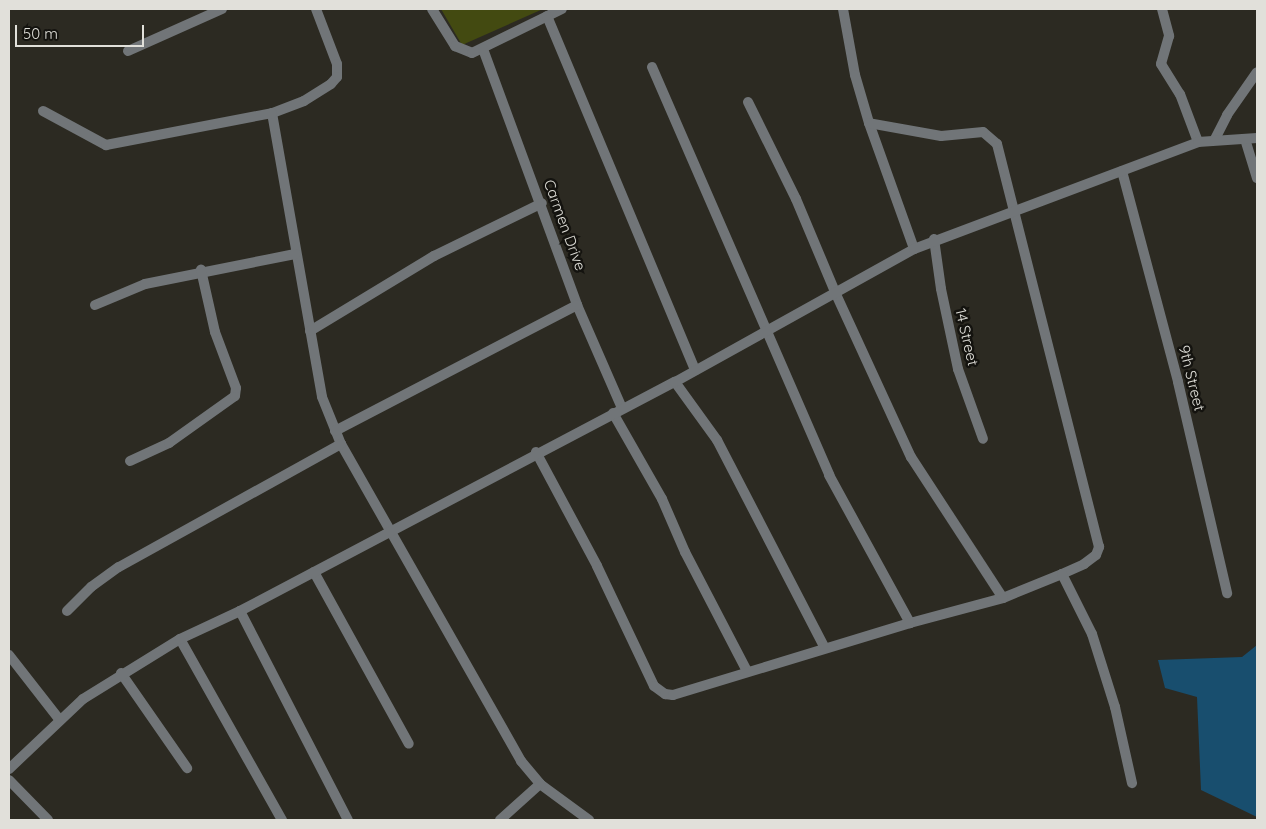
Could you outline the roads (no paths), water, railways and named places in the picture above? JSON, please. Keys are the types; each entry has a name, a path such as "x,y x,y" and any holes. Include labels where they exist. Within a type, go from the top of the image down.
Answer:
{"street":[{"path":"128,52 222,9"},
{"path":"43,111 106,145 272,113 304,101 331,84 336,77 337,64 316,9"},
{"path":"432,9 455,46 466,53 483,49 562,9"},
{"path":"842,9 855,75 869,123 914,248"},
{"path":"1162,9 1169,36 1161,64 1180,94 1198,142"},
{"path":"547,16 695,370"},
{"name":"Carmen Drive","path":"483,49 542,203 617,411 662,499 685,552 748,671"},
{"path":"652,67 830,476 910,623"},
{"path":"1215,139 1227,116 1257,72"},
{"path":"748,102 796,199 834,292 911,456 1003,598"},
{"path":"272,113 318,382 335,431 500,726 540,784 585,819"},
{"path":"536,452 658,691 674,694 910,623 1003,598 1084,564 1096,555 1099,547 997,144 983,132 941,136 869,123"},
{"path":"1245,138 1257,178"},
{"path":"9,769 59,719 121,673 180,639 240,611 536,452 675,382 914,248 1198,142 1215,139 1257,138"},
{"name":"9th Street","path":"1122,171 1178,382 1227,593"},
{"path":"310,331 434,256 542,203"},
{"name":"14 Street","path":"934,239 941,289 958,369 984,439"},
{"path":"95,305 145,284 201,270 295,254"},
{"path":"130,461 169,443 235,396 236,388 215,332 201,270"},
{"path":"335,431 578,305"},
{"path":"675,382 717,440 826,648"},
{"path":"67,611 91,587 119,568 341,444"},
{"path":"314,572 409,744"},
{"path":"1062,574 1092,634 1115,707 1132,783"},
{"path":"240,611 348,820"},
{"path":"180,639 282,820"},
{"path":"9,655 59,719"},
{"path":"121,673 186,768"},
{"path":"9,780 48,820"},
{"path":"500,820 540,784"}],"water":[{"path":"1257,645 1257,817 1201,790 1197,697 1165,688 1158,660 1242,657"}]}
